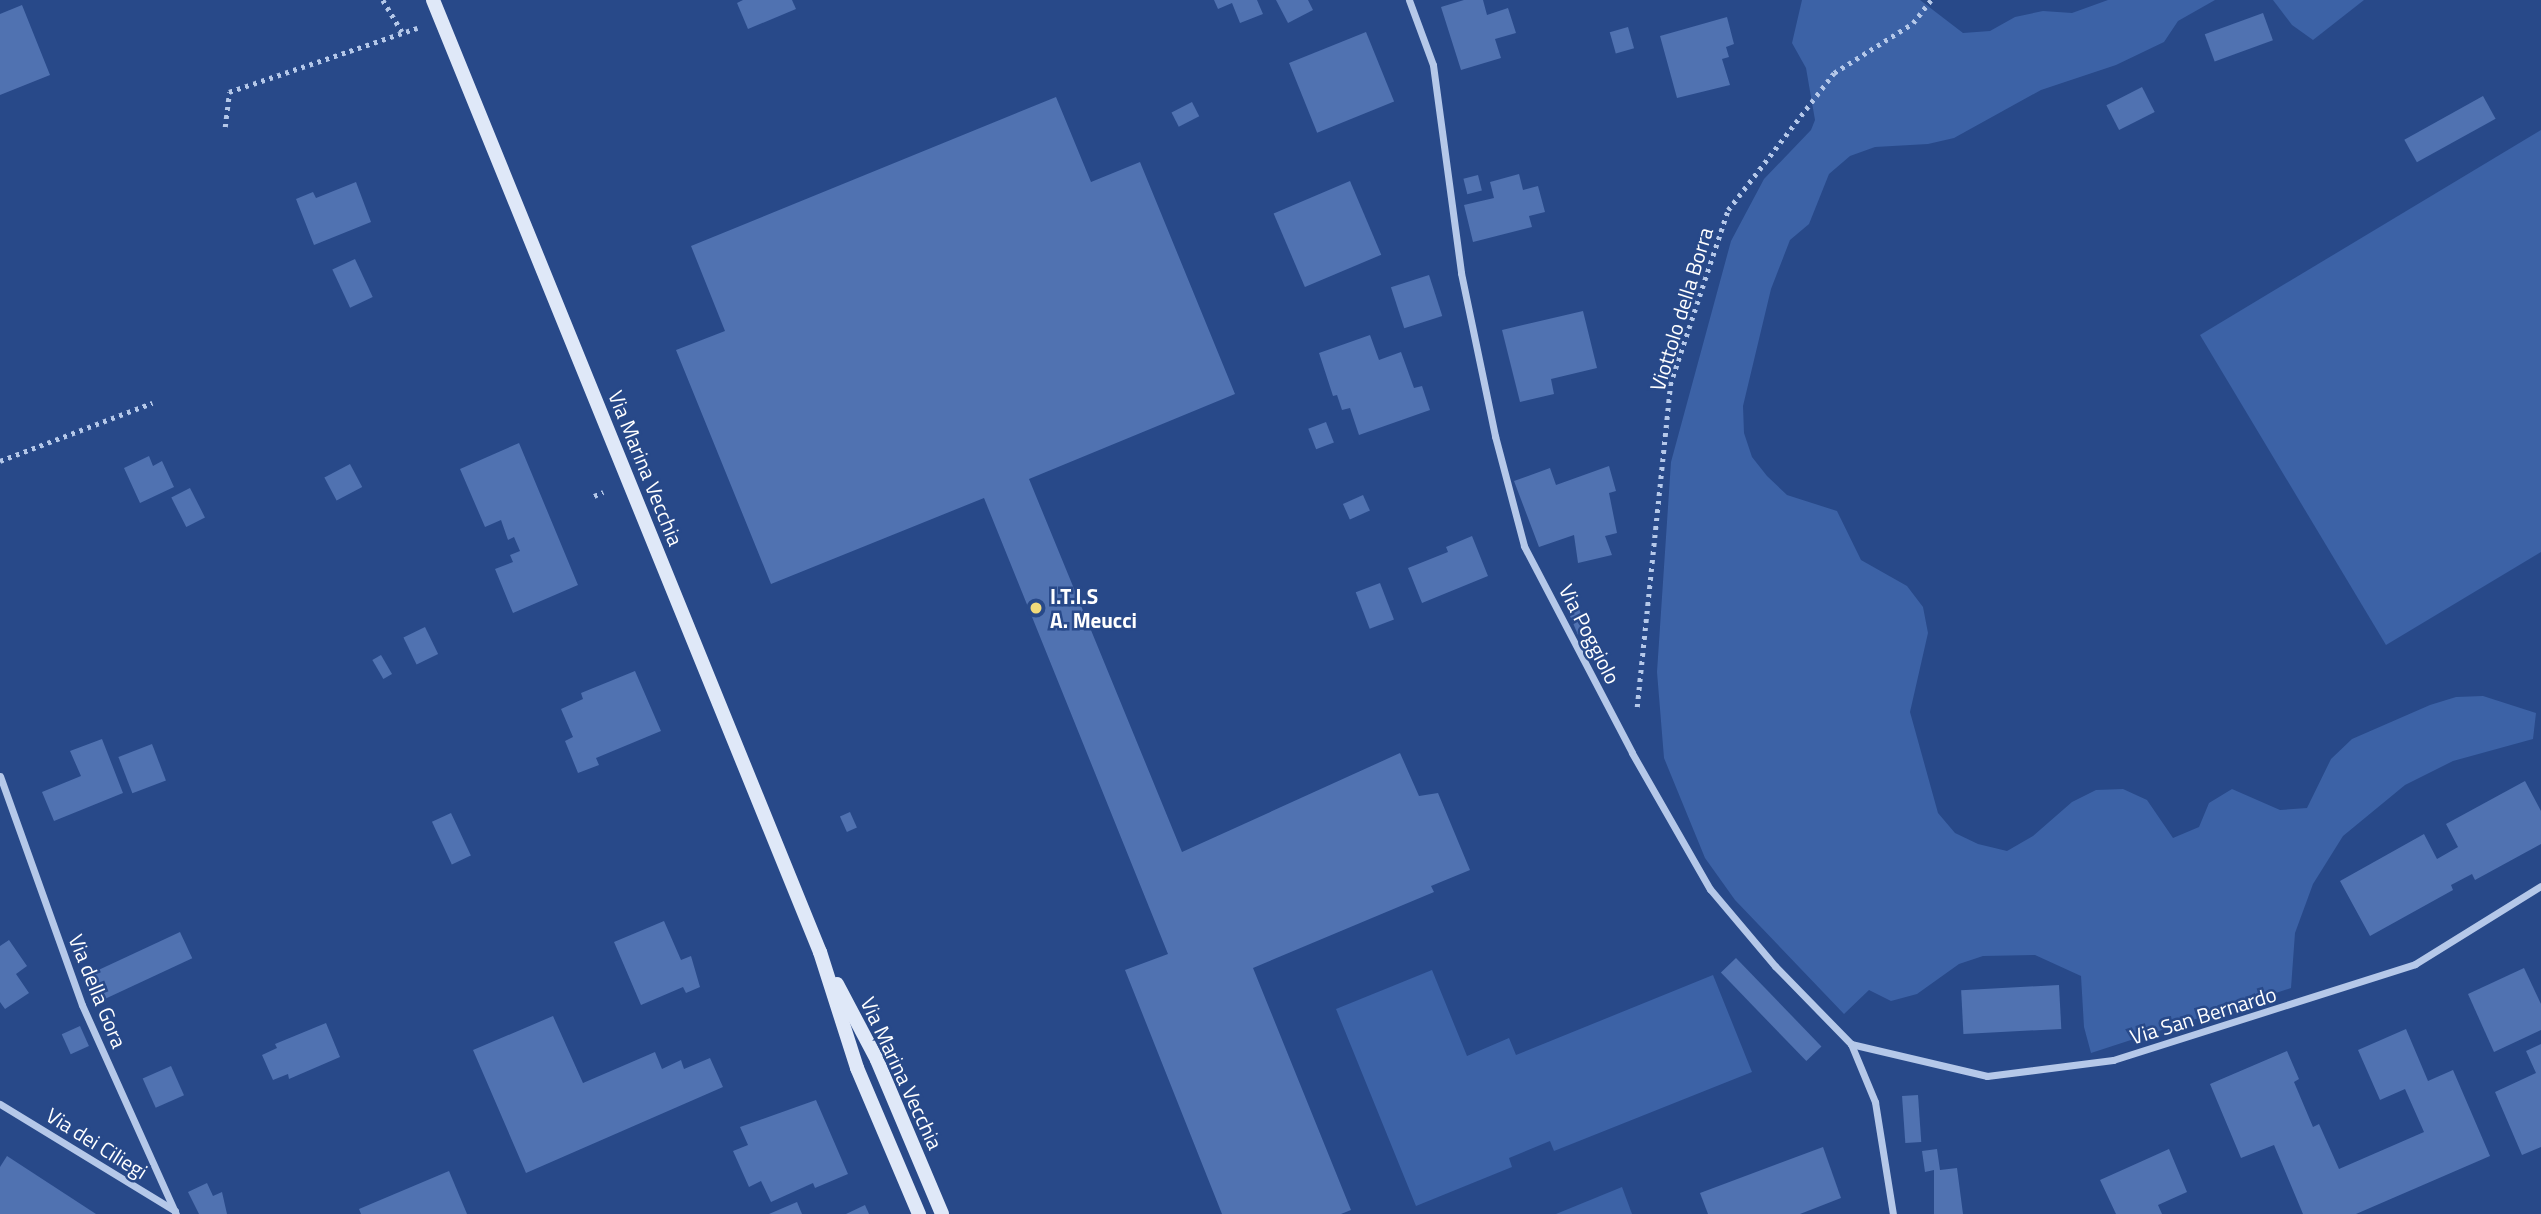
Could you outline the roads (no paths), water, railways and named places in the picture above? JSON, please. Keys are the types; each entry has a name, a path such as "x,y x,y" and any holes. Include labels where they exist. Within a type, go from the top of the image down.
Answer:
{"main road":[{"name":"Via Marina Vecchia","path":"433,0 820,952 858,1068 919,1214"},
{"name":"Via Marina Vecchia","path":"820,952 877,1060 942,1214"}],"street":[{"name":"Via Poggiolo","path":"1409,0 1433,65 1461,273 1494,436 1524,546 1632,753 1710,889 1775,966 1851,1044 1875,1102 1893,1214"},
{"name":"Via della Gora","path":"0,776 82,1005 176,1213"},
{"name":"Via San Bernardo","path":"1851,1044 1987,1076 2113,1060 2415,964 2541,886"},
{"name":"Via dei Ciliegi","path":"0,1104 176,1213"}],"place":[{"name":"I.T.I.S A. Meucci","path":"1036,608"}]}
